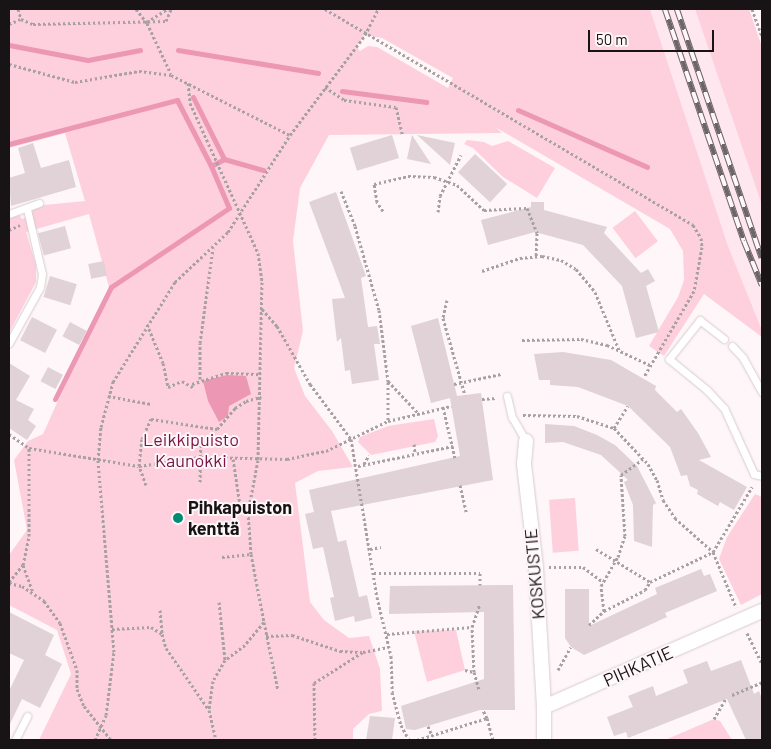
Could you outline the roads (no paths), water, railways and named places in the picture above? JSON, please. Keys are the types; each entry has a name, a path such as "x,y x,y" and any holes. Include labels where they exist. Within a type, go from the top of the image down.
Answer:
{"street":[{"name":"KOSKUSTIE","path":"526,440 524,464 536,568 544,707"},
{"name":"PIHKATIE","path":"544,707 762,611"},
{"path":"544,707 544,740"}],"lane":[{"path":"9,214 27,209 39,203"},
{"path":"9,343 40,287 42,274 27,209"},
{"path":"724,339 700,320 669,359 708,390 724,408 754,474 762,476"},
{"path":"732,346 743,358 762,392"},
{"path":"507,396 512,417 526,440"},
{"path":"16,740 27,716"}],"waterway":[{"path":"9,45 88,60 140,50"},
{"path":"178,50 318,73"},
{"path":"342,91 426,102"},
{"path":"193,97 224,159"},
{"path":"9,144 177,100 211,166 224,159 263,170"},
{"path":"518,110 647,167"},
{"path":"55,399 111,287 229,208 211,166"}],"railway":[{"path":"665,9 744,241 762,285"},
{"path":"677,9 762,258"}],"place":[{"name":"Pihkapuiston kenttä","path":"178,518"}],"park label":[{"name":"Leikkipuisto Kaunokki","path":"191,450"}]}
